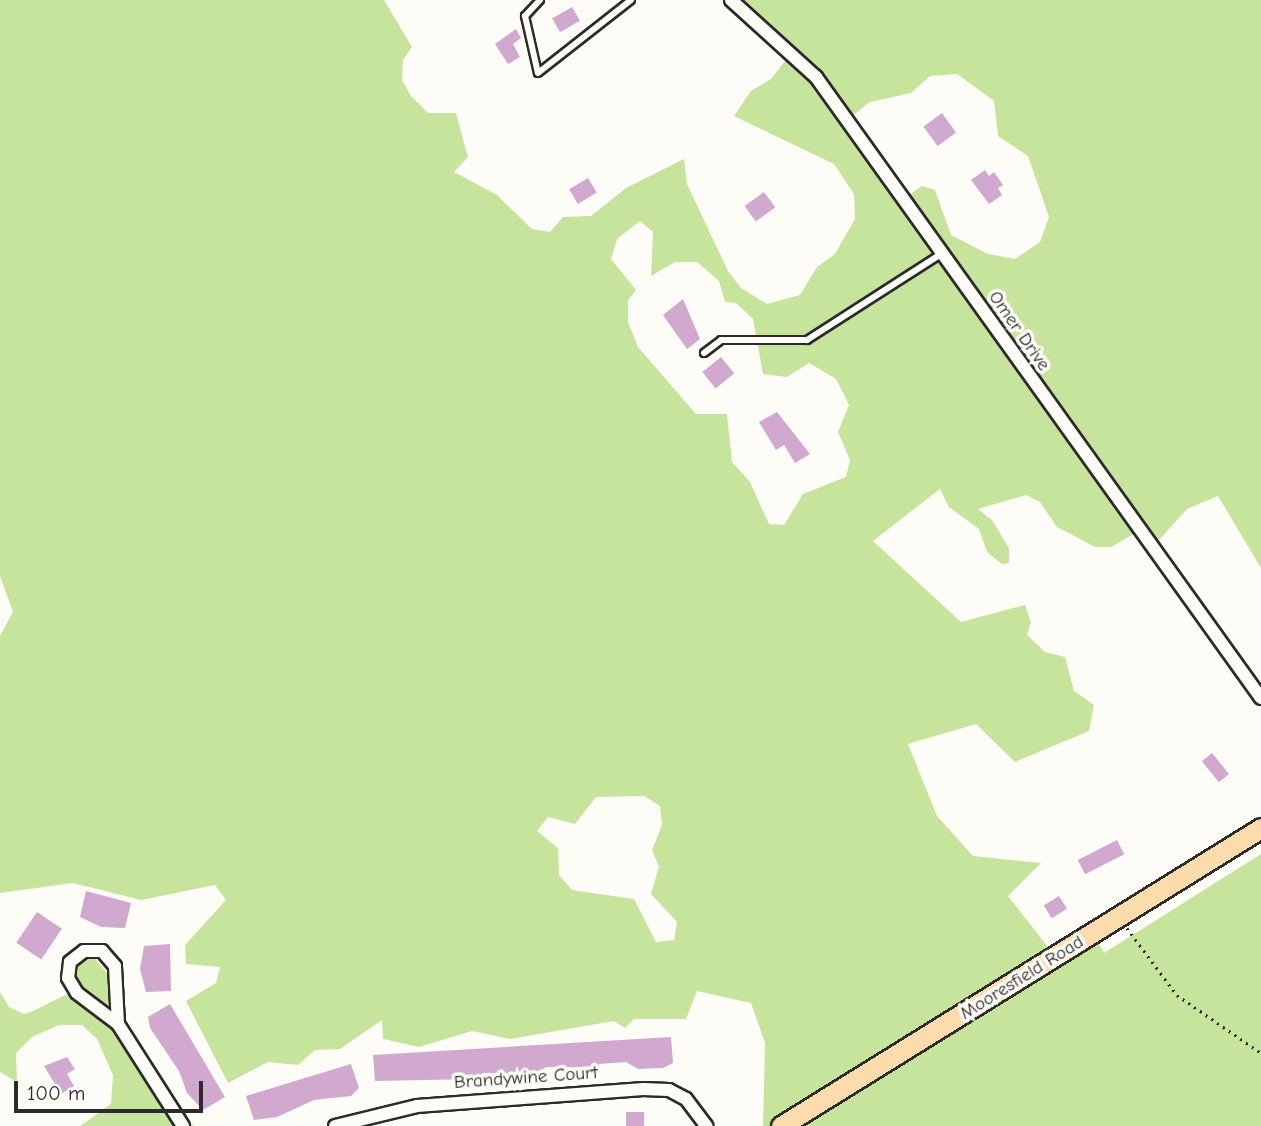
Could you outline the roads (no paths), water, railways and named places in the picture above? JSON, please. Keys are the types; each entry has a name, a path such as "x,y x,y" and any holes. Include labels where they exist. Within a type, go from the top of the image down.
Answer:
{"main road":[{"name":"Mooresfield Road","path":"781,1126 1261,828"}],"street":[{"name":"Omer Drive","path":"731,0 816,77 1261,698"},
{"path":"118,1024 115,966 102,951 84,951 70,962 68,978 77,993 118,1024 183,1126"},
{"name":"Brandywine Court","path":"335,1126 416,1106 643,1088 669,1090 686,1099 706,1126"}],"lane":[{"path":"540,0 525,16 538,73 631,0"},
{"path":"704,353 721,340 807,340 942,254"}]}
